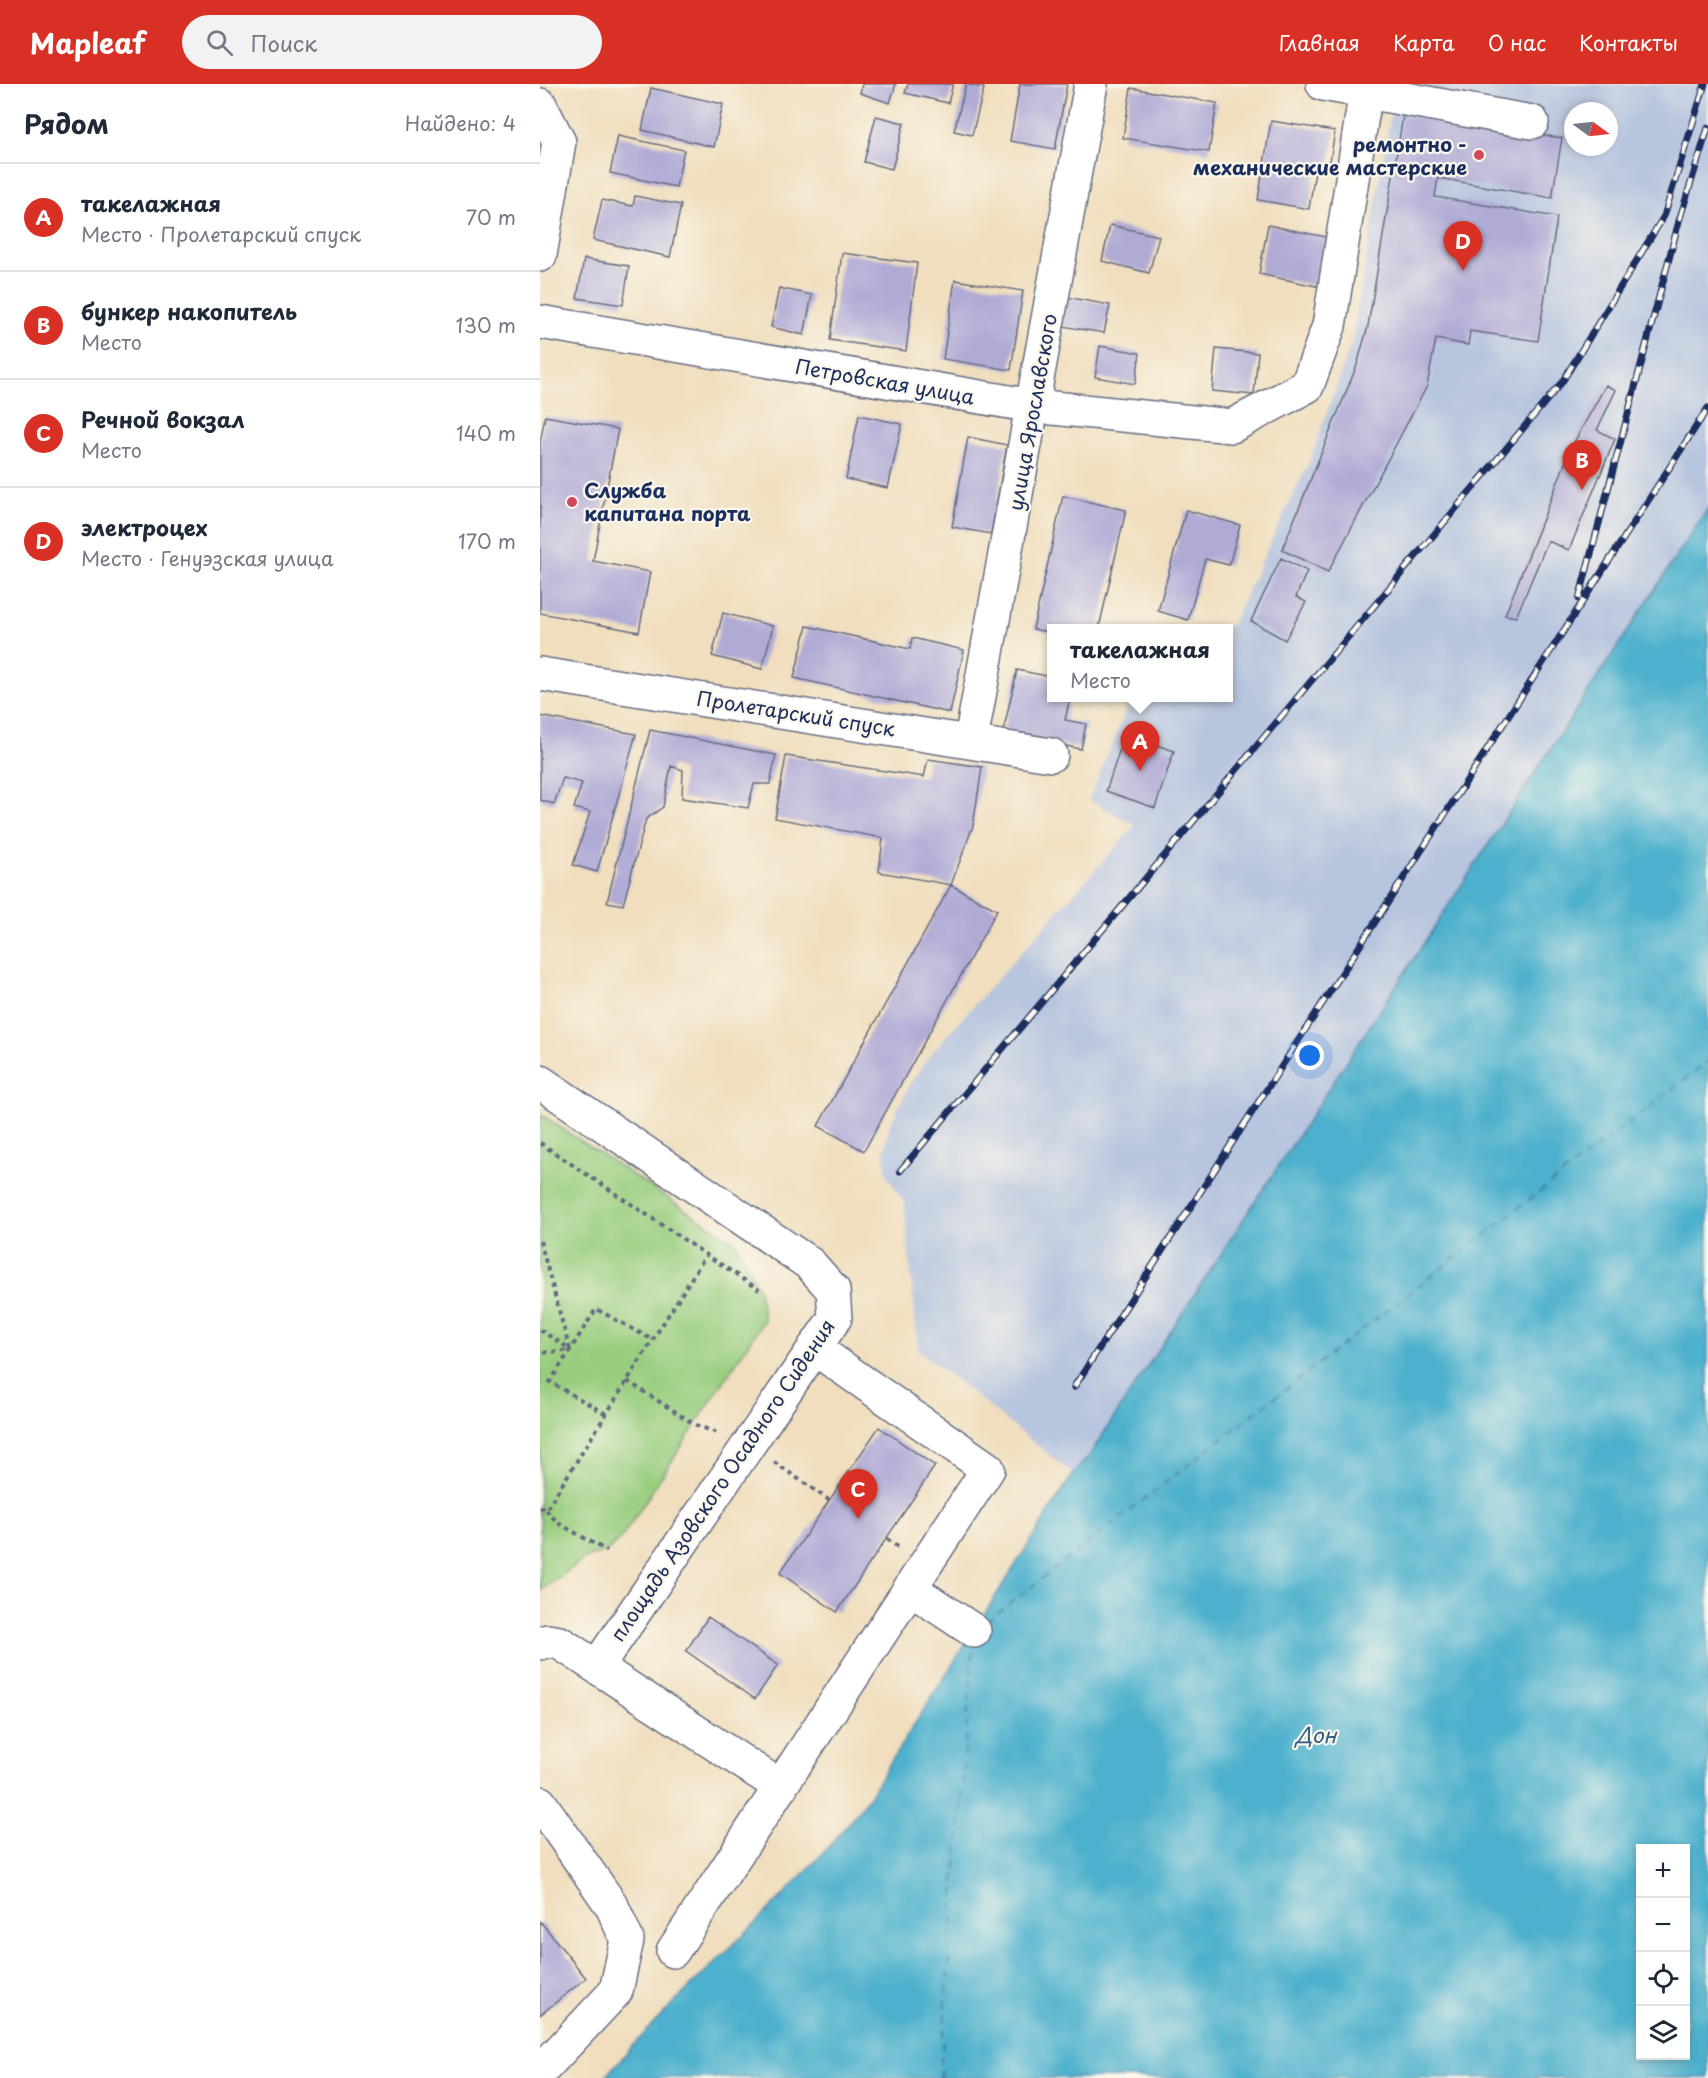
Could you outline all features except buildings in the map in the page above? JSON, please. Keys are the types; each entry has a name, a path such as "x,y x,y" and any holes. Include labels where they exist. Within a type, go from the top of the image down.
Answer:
{"street":[{"name":"улица Ярославского","path":"971,740 1091,84"},
{"path":"1323,84 1366,87 1532,122"},
{"name":"Петровская улица","path":"540,322 1033,406 1232,426 1307,386 1329,326 1366,87"},
{"path":"540,105 559,142 540,255"},
{"name":"Пролетарский спуск","path":"540,674 1051,754"},
{"name":"площадь Азовского Осадного Сидения","path":"540,1082 810,1264 833,1290 834,1318 597,1667"},
{"path":"673,1951 988,1469 814,1347"},
{"path":"911,1589 974,1631"},
{"path":"540,1643 548,1641 560,1643 781,1788"},
{"path":"540,1803 612,1906 627,1940 616,1991 540,2072"}],"path":[{"path":"540,1143 759,1290"},
{"path":"540,1241 570,1350"},
{"path":"546,1510 706,1255"},
{"path":"606,1414 549,1382 596,1309 653,1340"},
{"path":"540,1329 570,1350"},
{"path":"540,1353 570,1350"},
{"path":"627,1380 696,1425"},
{"path":"540,1507 558,1523 607,1551"}],"shaded area":[{"path":"1396,84 1708,84 1708,508 1089,1456 1073,1474 918,1350 904,1202 887,1176 884,1153 889,1127 911,1082 933,1051 1135,825 1089,800 1129,702 1233,702 1231,624 1310,460 1352,341"}],"green space":[{"path":"540,1114 736,1243 759,1290 764,1320 622,1537 607,1551 586,1558 540,1591"}],"water":[{"name":"Дон","path":"1708,508 1708,2078 604,2078 655,2022 795,1883 867,1799 1073,1474 1089,1456"}],"ferry route":[{"path":"986,1622 1708,1061"},
{"path":"940,2078 973,1648"}],"railway":[{"path":"900,1171 1562,382 1664,216 1705,84"},
{"path":"1579,599 1679,221 1708,128"},
{"path":"1074,1387 1708,408"}],"place":[{"name":"ремонтно - механические мастерские","path":"1479,155"},
{"name":"электроцех","path":"1463,271"},
{"name":"бункер накопитель","path":"1582,490"},
{"name":"Служба капитана порта","path":"572,502"},
{"name":"такелажная","path":"1140,771"},
{"name":"Речной вокзал","path":"858,1519"}]}
